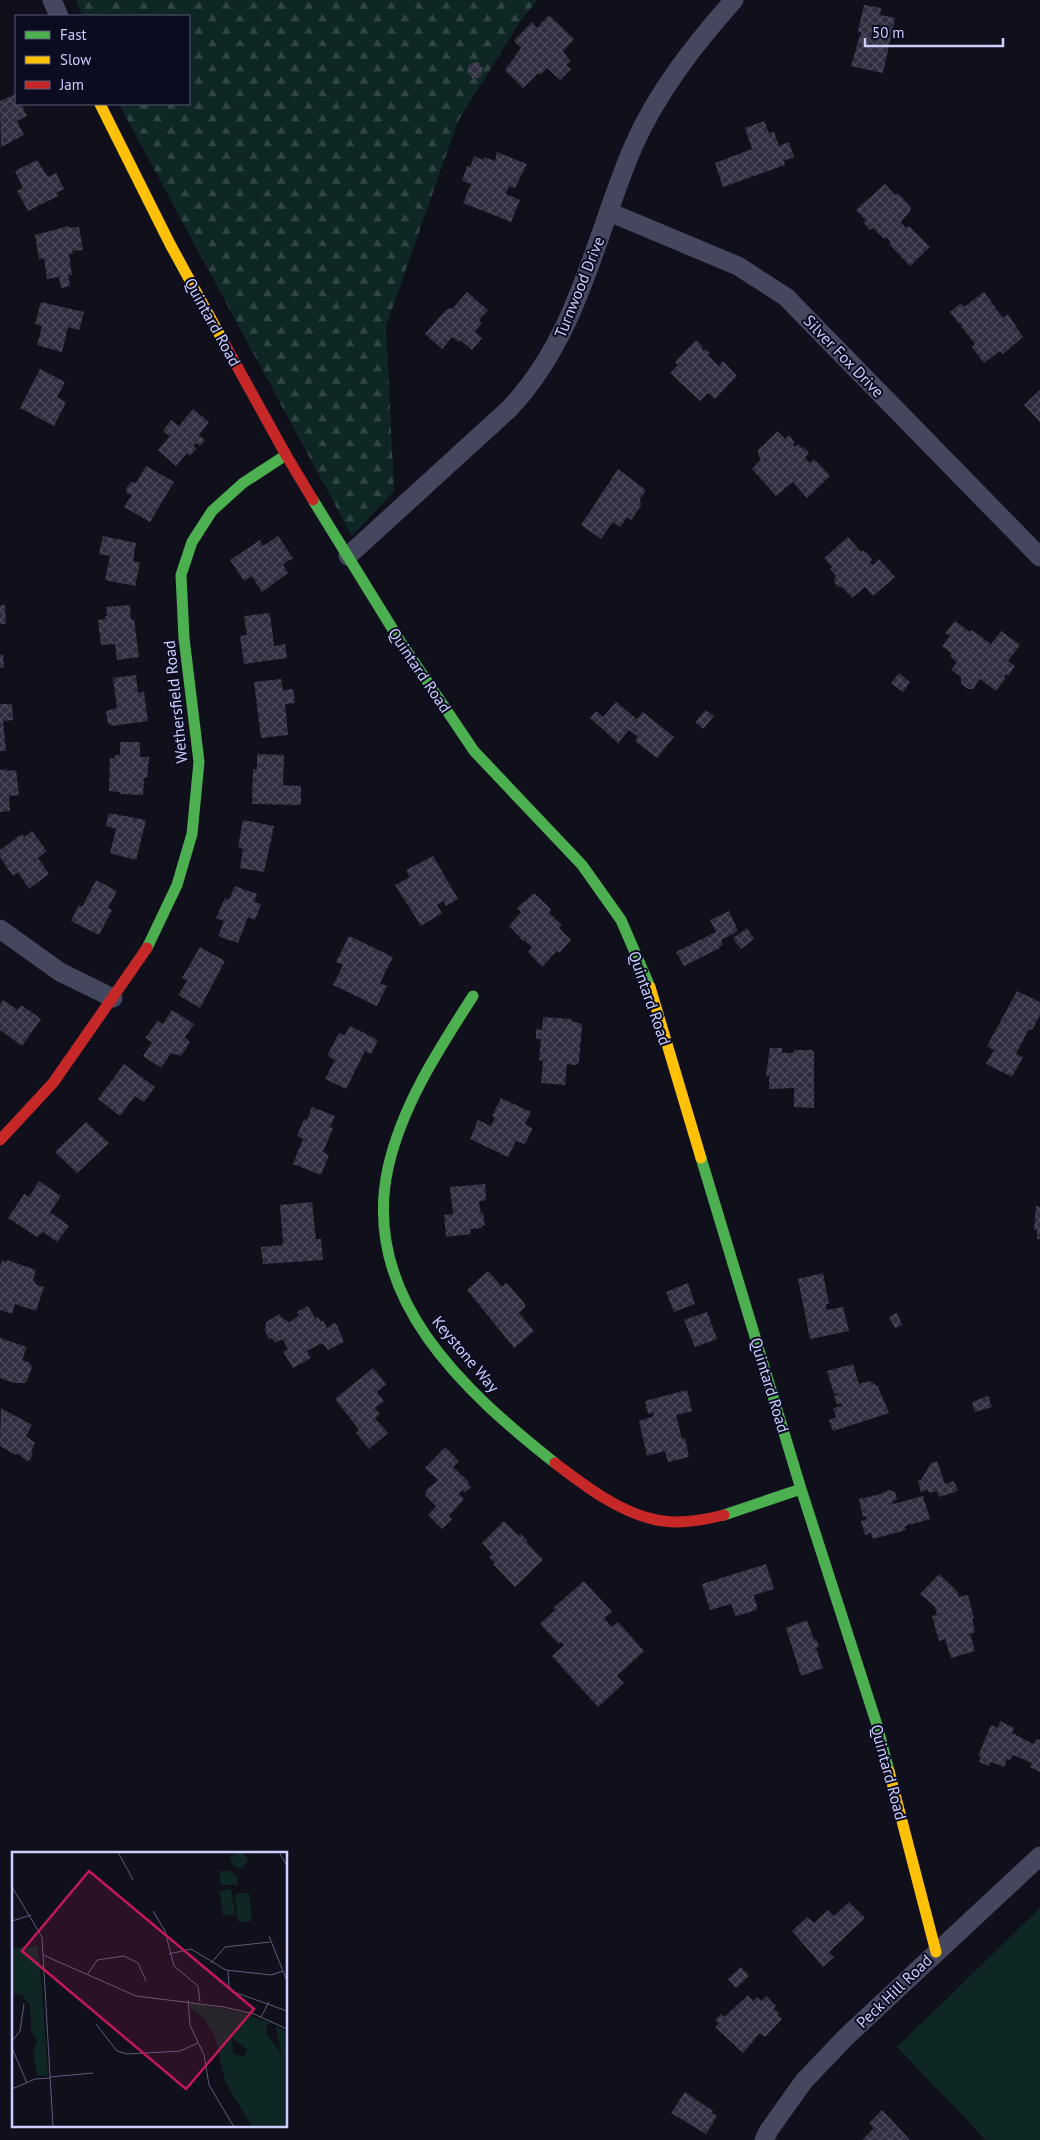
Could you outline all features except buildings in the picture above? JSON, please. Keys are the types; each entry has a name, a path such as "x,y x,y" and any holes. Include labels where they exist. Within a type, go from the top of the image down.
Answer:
{"street":[{"path":"52,0 59,15"},
{"name":"Turnwood Drive","path":"348,556 509,409 528,389 566,327 633,146 666,85 734,0"},
{"name":"Quintard Road","path":"100,105 170,244 286,455 400,641 474,751 582,865 621,920 649,983 801,1489 877,1725 936,1952"},
{"name":"Silver Fox Drive","path":"609,212 738,266 786,297 1040,557"},
{"name":"Wethersfield Road","path":"0,1140 53,1083 113,998 152,940 177,885 192,834 199,762 184,638 181,575 192,542 212,511 243,483 286,455"},
{"path":"0,929 60,972 113,998"},
{"name":"Keystone Way","path":"473,996 447,1036 420,1087 394,1144 385,1185 383,1229 389,1261 408,1306 424,1332 470,1388 517,1432 569,1473 624,1508 662,1521 691,1521 727,1514 801,1489"},
{"name":"Peck Hill Road","path":"764,2140 768,2130 804,2081 846,2037 1040,1856"}],"green space":[{"path":"76,0 537,0 519,23 458,121 386,326 394,491 352,536 120,105 190,105 190,15 82,15"},
{"path":"1040,1908 1040,2140 986,2140 897,2047"}],"traffic: fast":[{"path":"147,948 177,885 192,834 199,762 184,638 181,575 192,542 212,511 243,483 286,455"},
{"path":"313,500 400,641 474,751 582,865 621,920 650,987"},
{"path":"473,996 423,1078 402,1122 394,1145 388,1168 383,1215 389,1258 405,1299 427,1337 455,1372 487,1405 555,1463"},
{"path":"701,1158 801,1489 877,1725 889,1771"},
{"path":"724,1515 801,1489"}],"traffic: slow":[{"path":"100,105 170,244 223,341"},
{"path":"650,987 701,1158"},
{"path":"889,1771 936,1952"}],"traffic: jam":[{"path":"223,341 313,500"},
{"path":"0,1140 53,1083 147,948"},
{"path":"555,1463 606,1499 620,1507 648,1518 671,1522 686,1522 724,1515"}]}
